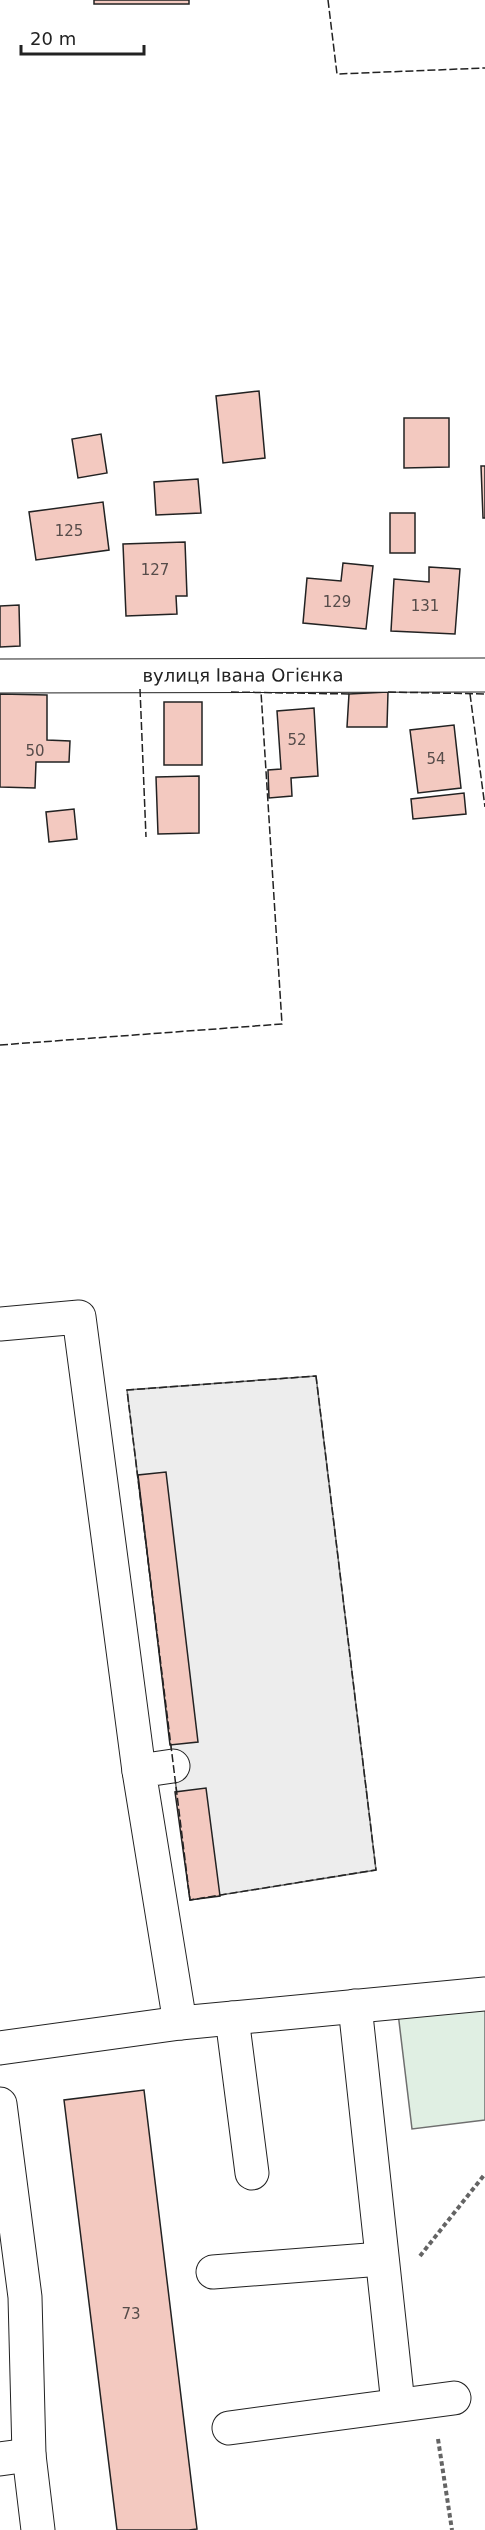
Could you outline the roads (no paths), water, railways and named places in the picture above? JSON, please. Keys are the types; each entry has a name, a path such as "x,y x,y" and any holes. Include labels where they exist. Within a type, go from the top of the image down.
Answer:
{"street":[{"name":"вулиця Івана Огієнка","path":"0,676 485,675"},
{"path":"0,1324 78,1317 139,1771 180,2023"},
{"path":"139,1771 172,1766"},
{"path":"0,2048 180,2023 485,1994"},
{"path":"356,2006 398,2404"},
{"path":"232,2018 252,2173"},
{"path":"0,2104 13,2299 15,2457 38,2530"},
{"path":"213,2272 381,2259"},
{"path":"229,2428 398,2404 443,2400"}]}
